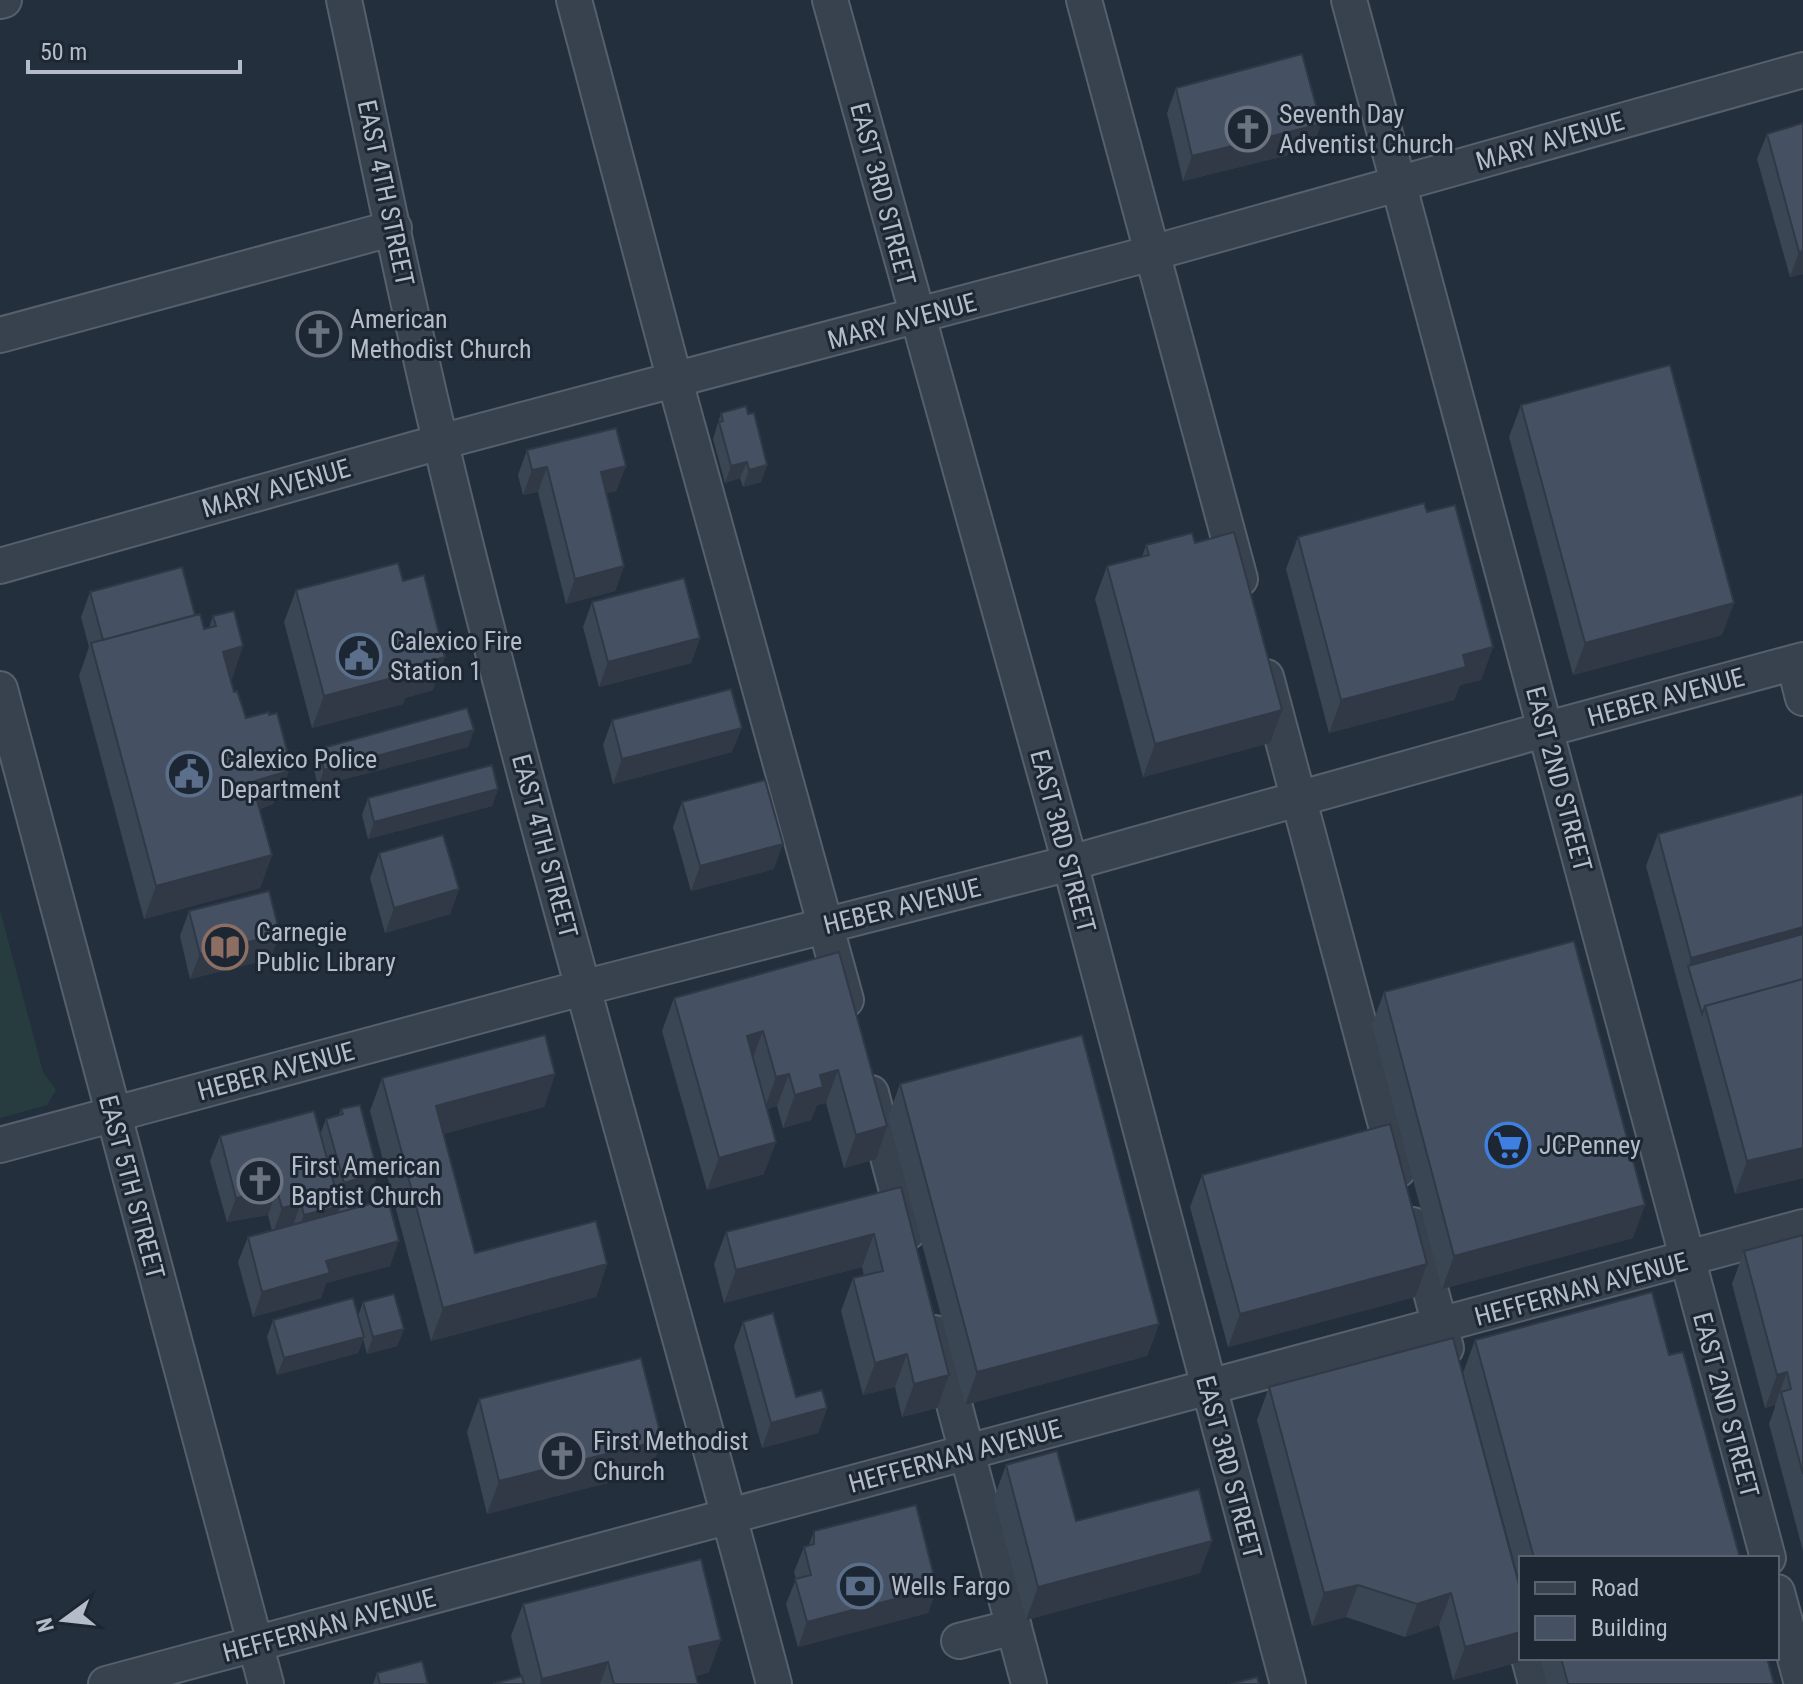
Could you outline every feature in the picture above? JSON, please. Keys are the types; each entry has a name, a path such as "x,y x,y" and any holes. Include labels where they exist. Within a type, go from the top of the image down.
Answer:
{"street":[{"name":"EAST 4TH STREET","path":"344,0 440,442 582,988 774,1684"},
{"path":"574,0 914,1255"},
{"name":"EAST 3RD STREET","path":"830,0 1070,863 1288,1684"},
{"path":"1084,0 1246,602"},
{"name":"EAST 2ND STREET","path":"1349,0 1767,1556"},
{"name":"MARY AVENUE","path":"0,566 440,442 1152,253 1803,70"},
{"path":"0,335 394,228"},
{"path":"1258,647 1452,1372"},
{"path":"1798,662 1803,698"},
{"name":"HEBER AVENUE","path":"0,1145 582,988 1070,863 1798,662"},
{"name":"EAST 5TH STREET","path":"0,689 266,1684"},
{"name":"HEFFERNAN AVENUE","path":"106,1684 1803,1227"},
{"path":"927,1301 1029,1684"},
{"path":"1779,1599 1802,1684"},
{"path":"959,1641 1014,1627"},
{"path":"1530,1660 1536,1684"}],"green space":[{"path":"0,910 43,1072 56,1090 47,1105 0,1118"}],"building":[{"path":"1302,54 1321,124 1192,156 1176,88"},
{"path":"1803,123 1803,251 1799,252 1767,134"},
{"path":"1670,365 1734,603 1585,643 1521,405"},
{"path":"746,406 748,414 754,413 767,465 749,470 747,462 731,466 719,422 723,421 721,413"},
{"path":"616,428 626,466 601,472 624,566 575,579 547,467 532,470 527,450"},
{"path":"1424,503 1427,512 1455,505 1493,647 1463,655 1466,667 1341,700 1298,537"},
{"path":"1234,532 1282,710 1155,744 1107,566 1149,555 1146,545 1192,533 1195,543"},
{"name":"Calexico Fire Station 1","path":"398,563 403,581 424,575 445,657 413,666 415,672 324,696 296,590"},
{"path":"182,567 195,615 103,640 90,592"},
{"path":"684,578 700,638 608,662 592,602"},
{"name":"Calexico Police Department","path":"234,611 243,646 223,652 234,692 237,691 246,718 277,713 291,765 284,767 285,772 252,782 272,855 156,886 91,643 200,614 204,629 216,626 213,616"},
{"path":"731,689 742,728 622,759 612,720"},
{"path":"467,708 474,730 324,770 319,749"},
{"path":"492,765 498,789 374,822 368,798"},
{"path":"765,780 783,844 700,866 682,802"},
{"path":"1803,794 1803,927 1691,958 1658,834"},
{"path":"443,835 459,889 394,908 379,853"},
{"path":"269,891 280,934 200,954 189,911"},
{"path":"1803,934 1803,979 1705,1006 1702,1014 1688,966"},
{"path":"1574,941 1645,1205 1454,1256 1384,992"},
{"path":"839,952 887,1126 856,1135 838,1070 820,1075 823,1087 795,1095 789,1074 776,1077 763,1031 747,1036 776,1142 719,1158 674,998"},
{"path":"1803,979 1803,1148 1747,1161 1705,1006"},
{"path":"545,1035 555,1074 436,1106 475,1253 596,1221 607,1264 443,1308 382,1078"},
{"path":"1082,1035 1159,1324 977,1372 900,1084"},
{"path":"360,1105 378,1173 344,1183 326,1119 343,1114 341,1109"},
{"path":"314,1111 340,1206 304,1215 301,1203 282,1208 277,1190 236,1198 220,1136"},
{"path":"1390,1124 1427,1264 1240,1314 1202,1175"},
{"path":"901,1187 949,1375 914,1384 907,1354 875,1363 853,1278 883,1271 874,1234 736,1270 726,1232"},
{"path":"350,1191 354,1208 337,1213 340,1206 336,1194"},
{"path":"388,1199 399,1241 326,1261 330,1273 262,1292 248,1237"},
{"path":"1803,1235 1803,1474 1781,1392 1791,1389 1787,1372 1777,1375 1744,1251"},
{"path":"1652,1292 1669,1355 1683,1352 1739,1556 1533,1556 1475,1340"},
{"path":"394,1294 404,1329 373,1337 363,1302"},
{"path":"353,1298 364,1337 284,1358 273,1320"},
{"path":"773,1313 796,1397 822,1390 827,1408 771,1423 743,1322"},
{"path":"1453,1338 1519,1585 1519,1633 1465,1647 1451,1593 1417,1604 1358,1585 1324,1593 1269,1387"},
{"path":"641,1358 662,1440 499,1481 479,1399"},
{"path":"1057,1451 1076,1521 1199,1489 1212,1541 1038,1587 1006,1465"},
{"name":"Wells Fargo","path":"916,1505 937,1588 807,1622 795,1579 811,1575 804,1547 814,1544 814,1531"},
{"path":"701,1559 721,1640 689,1647 698,1684 614,1684 608,1662 542,1679 523,1604"},
{"path":"1562,1660 1768,1660 1774,1684 1568,1684"},
{"path":"422,1661 428,1684 380,1684 377,1673"},
{"path":"522,1676 524,1684 493,1684"},
{"path":"1257,1677 1259,1684 1231,1684"}],"place":[{"name":"Seventh Day Adventist Church","path":"1248,129"},
{"name":"American Methodist Church","path":"319,334"},
{"name":"Calexico Fire Station 1","path":"359,656"},
{"name":"Calexico Police Department","path":"189,774"},
{"name":"Carnegie Public Library","path":"225,947"},
{"name":"JCPenney","path":"1508,1145"},
{"name":"First American Baptist Church","path":"260,1181"},
{"name":"First Methodist Church","path":"562,1456"},
{"name":"Wells Fargo","path":"860,1586"}]}
